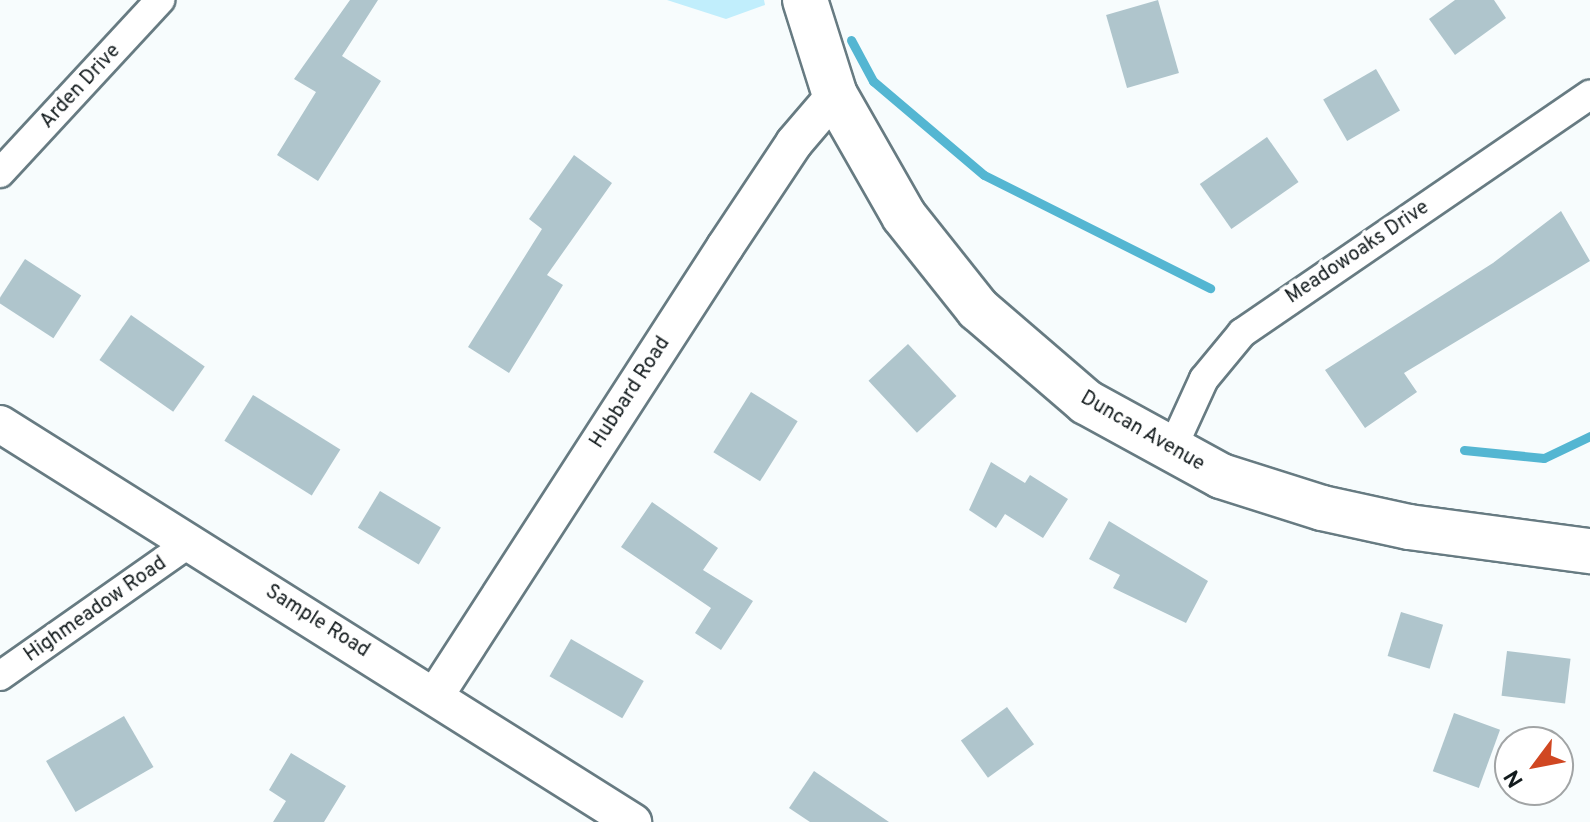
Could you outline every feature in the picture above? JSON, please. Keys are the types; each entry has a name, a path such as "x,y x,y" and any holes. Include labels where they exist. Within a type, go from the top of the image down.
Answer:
{"main road":[{"name":"Duncan Avenue","path":"805,0 835,95 904,216 978,309 1086,402 1221,476 1322,508 1409,527 1590,551"}],"street":[{"name":"Arden Drive","path":"0,173 160,0"},
{"name":"Hubbard Road","path":"435,696 725,247 835,95"},
{"name":"Meadowoaks Drive","path":"1171,451 1204,379 1242,333 1590,95"},
{"name":"Sample Road","path":"0,424 633,822"},
{"name":"Highmeadow Road","path":"0,676 191,542"}],"shaded area":[{"path":"667,0 764,0 765,5 726,19"}],"building":[{"path":"350,0 378,0 342,56 381,81 318,181 277,155 316,92 294,79"},
{"path":"1158,0 1179,73 1127,88 1106,15"},
{"path":"1455,0 1494,0 1506,18 1455,55 1429,19"},
{"path":"1376,69 1400,111 1347,141 1323,100"},
{"path":"1267,137 1299,182 1231,229 1200,184"},
{"path":"574,155 612,183 547,275 563,285 509,373 468,347 542,229 529,219"},
{"path":"1561,211 1590,261 1404,373 1417,392 1365,428 1325,370 1493,263"},
{"path":"25,259 81,295 53,338 0,304 0,297"},
{"path":"131,315 205,367 173,412 99,360"},
{"path":"908,344 956,396 917,433 869,381"},
{"path":"751,392 798,421 760,481 713,452"},
{"path":"253,395 340,450 312,495 224,441"},
{"path":"991,462 1025,483 1030,475 1068,499 1043,538 1005,514 996,528 969,510"},
{"path":"380,491 441,528 419,564 358,528"},
{"path":"652,502 718,548 703,570 753,601 721,650 695,633 711,608 621,547"},
{"path":"1109,521 1208,581 1186,623 1113,588 1120,575 1089,559"},
{"path":"1401,612 1443,625 1430,669 1388,656"},
{"path":"571,639 644,681 622,718 550,676"},
{"path":"1507,651 1571,659 1565,703 1502,696"},
{"path":"1007,707 1034,744 988,778 961,741"},
{"path":"1454,713 1494,728 1494,746 1479,788 1433,771"},
{"path":"124,716 154,767 76,812 46,761"},
{"path":"291,753 346,786 324,822 273,822 286,801 269,790"},
{"path":"814,771 889,822 810,822 789,808"}],"waterway":[{"path":"851,40 873,81 984,175 1210,288"},
{"path":"1464,450 1544,458 1590,436"}]}
